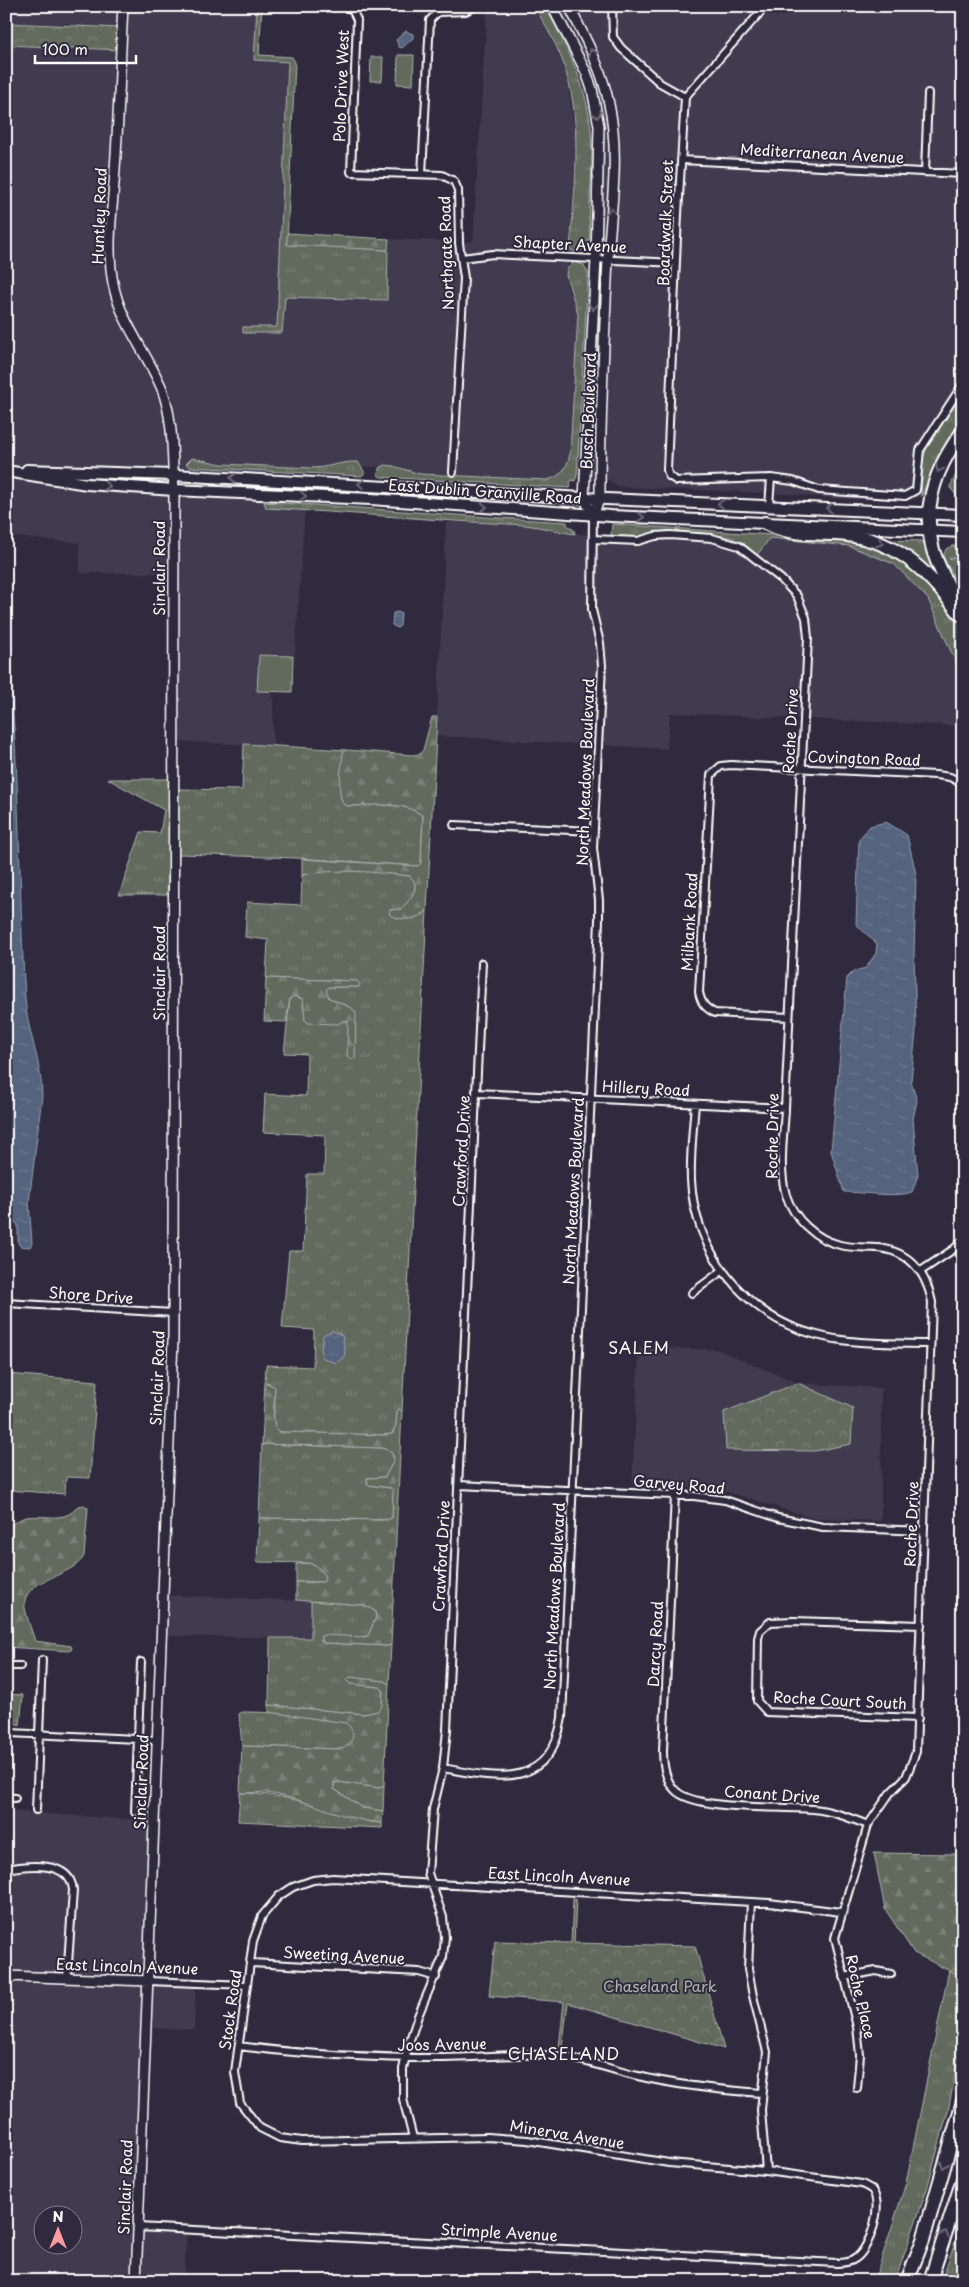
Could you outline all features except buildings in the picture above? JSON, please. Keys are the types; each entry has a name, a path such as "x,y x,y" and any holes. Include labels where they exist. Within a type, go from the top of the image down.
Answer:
{"highway":[{"path":"962,617 932,546 930,513 932,492 939,469 963,431"},
{"path":"765,523 780,532 849,535 882,543 898,551 921,568 941,588 962,617"},
{"path":"907,2281 922,2240 963,2101"},
{"path":"930,2281 963,2179"}],"main road":[{"name":"Huntley Road","path":"123,6 113,191 111,274 121,310 131,334 156,376 166,403 171,427 173,475"},
{"name":"Busch Boulevard","path":"552,6 586,72 592,89 599,126 596,259 584,498 592,514"},
{"name":"Busch Boulevard","path":"569,6 597,62 612,120 615,153 608,259 600,498 592,514"},
{"name":"East Dublin Granville Road","path":"6,470 173,475 584,498 963,514"},
{"name":"East Dublin Granville Road","path":"6,470 87,484 174,490 371,499 592,514 963,532"},
{"name":"Sinclair Road","path":"136,2281 149,1981 173,1313 173,475"},
{"name":"East Lincoln Avenue","path":"6,1976 149,1981"}],"street":[{"name":"Polo Drive West","path":"346,6 355,13 357,20 351,172"},
{"path":"422,174 430,20 438,12 466,11 475,6"},
{"path":"612,6 613,37 621,48 660,83 685,96 766,6"},
{"path":"925,172 928,93"},
{"name":"Boardwalk Street","path":"685,96 667,470 669,476 677,481 771,478"},
{"name":"Mediterranean Avenue","path":"681,160 963,174"},
{"name":"Northgate Road","path":"351,172 445,176 457,186 459,195 458,243 464,278 453,472"},
{"name":"Shapter Avenue","path":"462,258 493,254 676,263"},
{"path":"770,506 771,478 794,481 819,490 905,496 916,490 920,450 963,384"},
{"name":"North Meadows Boulevard","path":"443,1768 483,1776 513,1776 541,1763 555,1743 562,1718 599,921 599,900 594,866 594,831 602,666 600,643 592,610 592,514"},
{"name":"Roche Drive","path":"593,539 638,540 661,535 725,540 739,546 781,579 797,596 806,618 808,638 784,1108 783,1180 786,1196 802,1222 820,1236 840,1245 890,1250 902,1255 921,1271 929,1285 932,1302 916,1752 910,1770 873,1815 868,1825 841,1912"},
{"name":"Covington Road","path":"731,765 936,775 950,777 963,784"},
{"name":"Milbank Road","path":"731,765 717,768 711,775 709,783 699,992 701,1001 706,1009 715,1013 789,1017"},
{"path":"454,825 594,831"},
{"name":"Crawford Drive","path":"413,2138 403,2098 403,2069 418,2016 443,1957 445,1938 442,1917 428,1873 433,1809 443,1768 447,1730 482,963"},
{"name":"Hillery Road","path":"477,1093 784,1108"},
{"path":"695,1104 691,1168 693,1195 700,1228 723,1270 752,1302 784,1324 812,1334 851,1341 930,1344"},
{"path":"921,1271 954,1249 963,1240"},
{"path":"692,1293 723,1270"},
{"name":"Shore Drive","path":"6,1302 173,1313"},
{"name":"Garvey Road","path":"459,1485 675,1495 725,1500 778,1518 823,1527 924,1531"},
{"name":"Darcy Road","path":"675,1495 663,1751 665,1772 675,1791"},
{"name":"Roche Court South","path":"918,1718 774,1713 762,1708 757,1701 758,1638 765,1626 777,1620 921,1625"},
{"path":"36,1810 42,1660"},
{"path":"135,1812 141,1662"},
{"path":"6,1666 20,1666"},
{"path":"6,1736 10,1733 157,1740"},
{"name":"Conant Drive","path":"675,1791 691,1800 709,1804 814,1809 832,1812 868,1825"},
{"path":"6,1797 15,1798"},
{"path":"6,1869 32,1866 58,1869 65,1873 73,1884 68,1979"},
{"name":"East Lincoln Avenue","path":"279,1896 293,1887 313,1880 333,1878 751,1902 841,1912"},
{"name":"Stock Road","path":"260,2128 240,2103 235,2072 253,1941 262,1916 279,1896"},
{"path":"751,1902 748,1969 767,2052 761,2110 766,2170"},
{"name":"Roche Place","path":"841,1912 834,1938 859,2041 857,2088"},
{"name":"Sweeting Avenue","path":"251,1963 419,1972 436,1977"},
{"path":"844,1978 876,1971 891,1974"},
{"name":"East Lincoln Avenue","path":"149,1981 246,1985"},
{"name":"Joos Avenue","path":"239,2046 324,2055 405,2058 536,2054 559,2056 638,2076 710,2090 762,2093"},
{"name":"Minerva Avenue","path":"260,2128 280,2138 302,2141 488,2137 527,2140 669,2163 766,2170 862,2184 871,2189 875,2197 876,2217 868,2245 857,2258"},
{"name":"Strimple Avenue","path":"138,2227 837,2264 857,2258"}],"shaded area":[{"path":"6,6 257,6 254,60 288,61 277,327 243,327 243,333 282,333 284,297 387,300 389,239 473,242 487,6 535,6 566,71 576,142 567,284 578,315 570,454 565,468 560,475 547,480 420,474 393,466 363,467 358,462 342,463 325,468 312,468 222,464 196,459 189,467 265,471 264,507 305,510 295,655 258,654 256,692 273,693 273,746 174,741 175,573 80,573 79,543 6,536 6,45 121,50 121,28 6,23"},
{"path":"545,6 963,6 963,393 927,448 923,458 921,497 906,501 836,499 787,494 623,487 616,486 608,480 577,479 590,237 591,137 574,62"},
{"path":"446,522 525,525 556,532 594,535 639,537 660,533 724,536 733,538 757,555 770,538 850,546 869,552 894,564 928,599 963,679 963,726 670,713 667,749 436,736"},
{"path":"639,1348 716,1349 798,1383 881,1388 881,1521 816,1519 724,1491 632,1486"},
{"path":"164,1595 311,1601 311,1638 162,1636"},
{"path":"6,1811 154,1821 148,1979 196,1981 194,2030 146,2028 138,2224 187,2227 184,2276 281,2281 6,2281"}],"green space":[{"path":"257,6 262,6 259,55 292,57 295,62 287,244 388,250 387,300 285,297 282,333 243,333 243,327 277,327 288,62 254,60"},
{"path":"535,6 545,6 564,42 579,76 588,112 592,153 590,237 586,248 576,252 570,250 576,160 576,138 571,94 560,55"},
{"path":"6,23 122,28 121,50 6,45"},
{"path":"398,55 414,55 413,85 397,84"},
{"path":"371,57 383,57 382,81 370,81"},
{"path":"287,233 389,239 388,250 287,245"},
{"path":"574,262 584,265 588,273 577,475 575,481 572,480 570,483 570,488 381,477 378,475 379,468 386,465 420,474 547,480 556,477 563,471 570,454 578,314 566,275 567,269"},
{"path":"963,393 963,423 937,460 921,497 923,458 927,448"},
{"path":"192,458 222,464 312,468 358,462 364,474 361,476 189,467 186,464"},
{"path":"963,460 963,505 950,487"},
{"path":"264,502 567,522 567,525 574,530 575,534 525,525 266,508"},
{"path":"612,524 845,540 889,554 902,561 925,579 936,590 959,622 964,640 963,679 928,599 894,564 849,546 770,538 757,555 733,538 724,536 660,533 639,537 611,536"},
{"path":"887,540 923,541 936,571 934,572"},
{"path":"952,546 963,546 963,594 943,557 946,549"},
{"path":"259,655 293,656 292,692 257,691"},
{"path":"432,717 437,717 427,910 419,916 409,919 393,917 389,914 390,910 401,909 413,893 415,885 410,876 343,871 302,875 302,859 418,866 421,863 423,816 415,811 397,806 348,806 343,804 340,792 340,778 343,752 346,750 420,754 423,750"},
{"path":"244,744 346,750 343,753 349,806 397,806 415,811 423,816 421,863 418,866 296,858 181,854 169,861 167,895 119,895 141,832 160,833 164,810 108,779 167,779 178,789 242,790"},
{"path":"350,869 410,876 415,885 413,893 401,909 390,910 423,915 427,910 402,1411 399,1409 397,1411 396,1425 392,1434 280,1432 275,1427 273,1390 270,1383 265,1382 266,1365 313,1367 314,1330 282,1328 289,1251 303,1251 307,1174 324,1174 325,1135 263,1132 265,1094 306,1096 307,1054 284,1053 290,998 295,996 303,999 305,1020 348,1021 349,1025 352,1008 329,998 326,990 329,987 358,987 360,984 357,981 266,978 268,940 245,937 247,902 301,905 302,875 327,870"},
{"path":"266,978 357,981 360,984 359,987 329,987 326,990 329,998 352,1008 356,1013 355,1059 347,1056 348,1021 338,1024 308,1023 305,1020 303,999 295,996 290,998 286,1022 264,1021"},
{"path":"6,1374 97,1381 90,1478 66,1477 65,1494 6,1490"},
{"path":"265,1382 275,1387 273,1417 275,1427 280,1432 392,1434 396,1425 397,1411 399,1409 402,1411 391,1645 323,1643 320,1637 324,1635 368,1636 376,1617 375,1611 365,1605 296,1600 296,1582 323,1582 325,1577 320,1569 308,1563 257,1562 259,1518 387,1520 392,1518 393,1490 391,1488 368,1485 367,1478 385,1477 393,1460 392,1453 388,1450 382,1448 262,1444"},
{"path":"798,1383 853,1408 851,1444 815,1451 726,1450 724,1412"},
{"path":"262,1444 382,1448 388,1451 392,1454 393,1460 385,1477 367,1478 368,1485 394,1490 392,1518 387,1520 259,1518"},
{"path":"84,1505 88,1508 84,1556 69,1569 31,1590 26,1598 25,1608 35,1641 71,1646 72,1649 70,1651 6,1647 6,1527 27,1517 61,1517 73,1512 78,1506"},
{"path":"308,1563 322,1571 325,1577 323,1582 296,1582 296,1564"},
{"path":"311,1601 365,1605 375,1611 376,1617 368,1636 320,1640 324,1643 391,1645 389,1684 384,1681 350,1684 380,1687 383,1690 382,1706 378,1712 364,1714 269,1705 270,1638 311,1638"},
{"path":"350,1677 384,1681 389,1684 384,1785 379,1788 339,1782 334,1783 334,1789 363,1808 383,1811 382,1823 353,1818 296,1799 264,1793 240,1793 242,1746 342,1749 349,1744 353,1734 346,1723 269,1712 269,1705 364,1714 378,1711 382,1706 383,1690 380,1687 350,1684 346,1680"},
{"path":"6,1694 23,1695 20,1725 6,1720"},
{"path":"242,1712 296,1714 337,1720 346,1723 353,1730 353,1740 343,1749 242,1746 239,1714"},
{"path":"963,1767 963,2035 948,2111 927,2189 895,2281 872,2281 878,2270 906,2183 955,1940"},
{"path":"339,1782 379,1788 384,1785 383,1811 363,1808 334,1789 334,1783"},
{"path":"240,1793 290,1799 370,1822 382,1823 382,1828 238,1821"},
{"path":"874,1853 957,1854 958,1975 914,1953 885,1909"},
{"name":"Chaseland Park","path":"573,1899 576,1899 574,1943 695,1946 724,2049 568,2003 562,2049 559,2048 564,2002 489,1996 495,1941 571,1943"},
{"path":"963,2220 963,2280 941,2281"}],"water":[{"path":"406,31 413,34 413,38 402,48 399,47 396,40"},
{"path":"398,612 401,614 400,626 397,628 392,625 393,613"},
{"path":"6,643 17,776 25,999 28,1023 40,1071 42,1096 29,1202 32,1243 30,1247 20,1246 18,1243 18,1226 16,1222 6,1225"},
{"path":"886,822 907,835 916,874 914,956 916,1031 911,1081 917,1101 913,1119 918,1175 912,1192 898,1195 844,1192 831,1151 847,978 854,971 866,968 876,953 877,944 856,924 859,839 870,826"},
{"path":"332,1331 342,1335 345,1350 344,1357 336,1363 323,1358 321,1349 323,1335"}],"waterway":[{"path":"950,558 963,559"}],"district":[{"name":"SALEM","path":"639,1348"},
{"name":"CHASELAND","path":"564,2054"}]}
